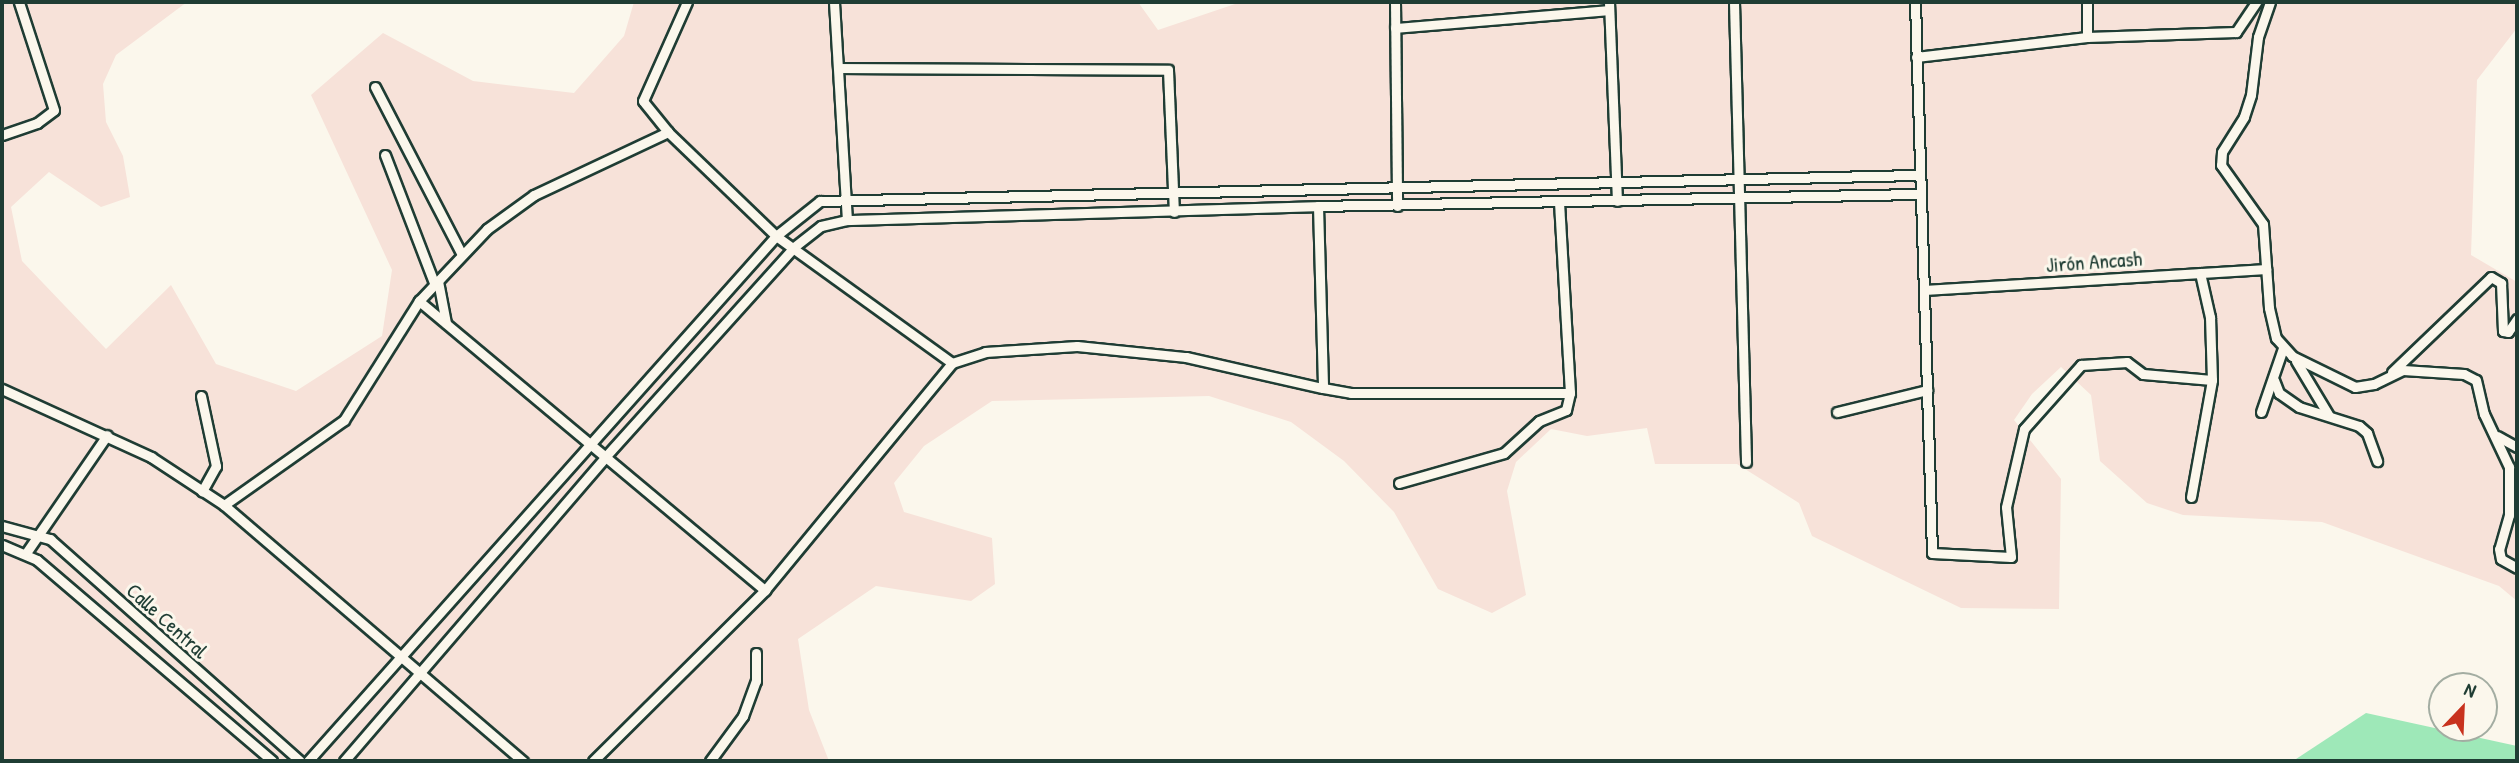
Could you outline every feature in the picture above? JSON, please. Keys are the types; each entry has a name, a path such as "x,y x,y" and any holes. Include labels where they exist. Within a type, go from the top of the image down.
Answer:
{"street":[{"path":"2,135 37,123 54,110 19,2"},
{"path":"687,2 643,101 668,132 776,236 952,363"},
{"path":"834,2 847,220"},
{"path":"1395,2 1397,206"},
{"path":"1734,2 1737,198 1746,462"},
{"path":"1915,2 1917,176 1924,290 1930,550 1936,555 2006,559 2012,551 2006,508 2024,429 2081,365 2127,362 2143,374 2212,380"},
{"path":"2087,2 2087,37"},
{"path":"1916,57 2087,37 2236,32 2256,2"},
{"path":"2270,2 2258,37 2251,96 2244,117 2222,152 2221,165 2263,223 2273,329 2283,348 2292,356 2355,387 2374,384 2392,372 2491,277 2501,283 2503,331 2508,332 2517,320"},
{"path":"1395,27 1609,6 1617,201"},
{"path":"840,68 1168,70 1174,212"},
{"path":"375,87 462,256"},
{"path":"224,506 344,420 419,301 487,229 534,195 668,132"},
{"path":"385,155 436,283 446,323"},
{"path":"308,761 592,446 776,236 809,205 846,201 1917,176"},
{"path":"344,761 606,456 794,247 821,226 847,220 1318,206 1918,194"},
{"path":"1399,484 1504,453 1539,421 1566,410 1570,394 1559,203"},
{"path":"1318,206 1323,388"},
{"name":"Jirón Ancash","path":"1924,290 2266,269"},
{"path":"2191,497 2212,380 2210,317 2200,273"},
{"path":"419,301 765,590"},
{"path":"593,761 765,590 952,363 985,352 1077,346 1186,356 1351,393 1570,394"},
{"path":"2261,412 2283,348"},
{"path":"2292,356 2329,416"},
{"path":"2392,372 2421,370 2472,377 2506,457 2510,486 2509,515 2499,548 2501,558 2517,568"},
{"path":"2274,380 2287,400 2367,433 2377,461"},
{"path":"2,389 107,435 224,506 418,676 523,761"},
{"path":"1838,411 1927,390"},
{"path":"201,396 216,466 202,491"},
{"path":"26,553 107,435"},
{"path":"2496,435 2517,447"},
{"path":"2,526 38,533"},
{"name":"Calle Central","path":"38,533 300,761"},
{"name":"Calle Central","path":"2,545 26,553 208,704 272,761"},
{"path":"709,761 743,716 756,681 756,653"},
{"path":"208,704 219,691"}],"shaded area":[{"path":"2,2 187,2 116,55 103,84 106,122 123,156 130,197 101,207 49,172 11,207 22,261 106,349 171,285 216,364 296,391 382,336 392,270 311,95 383,33 473,81 574,93 624,36 634,2 1138,2 1158,30 1241,2 2517,2 2517,28 2477,80 2471,255 2517,282 2517,601 2499,586 2322,522 2183,515 2147,503 2100,461 2091,395 2061,367 2032,394 2014,420 2061,479 2059,609 1961,608 1812,536 1799,503 1737,464 1655,464 1647,428 1587,436 1551,429 1516,462 1507,491 1526,595 1492,613 1438,589 1394,512 1344,461 1291,422 1209,396 992,401 924,446 894,483 904,512 992,538 995,584 971,601 876,586 798,639 809,710 829,761 2,761"}],"green space":[{"path":"2366,713 2428,727 2428,742 2498,742 2517,746 2517,761 2293,761"}]}
